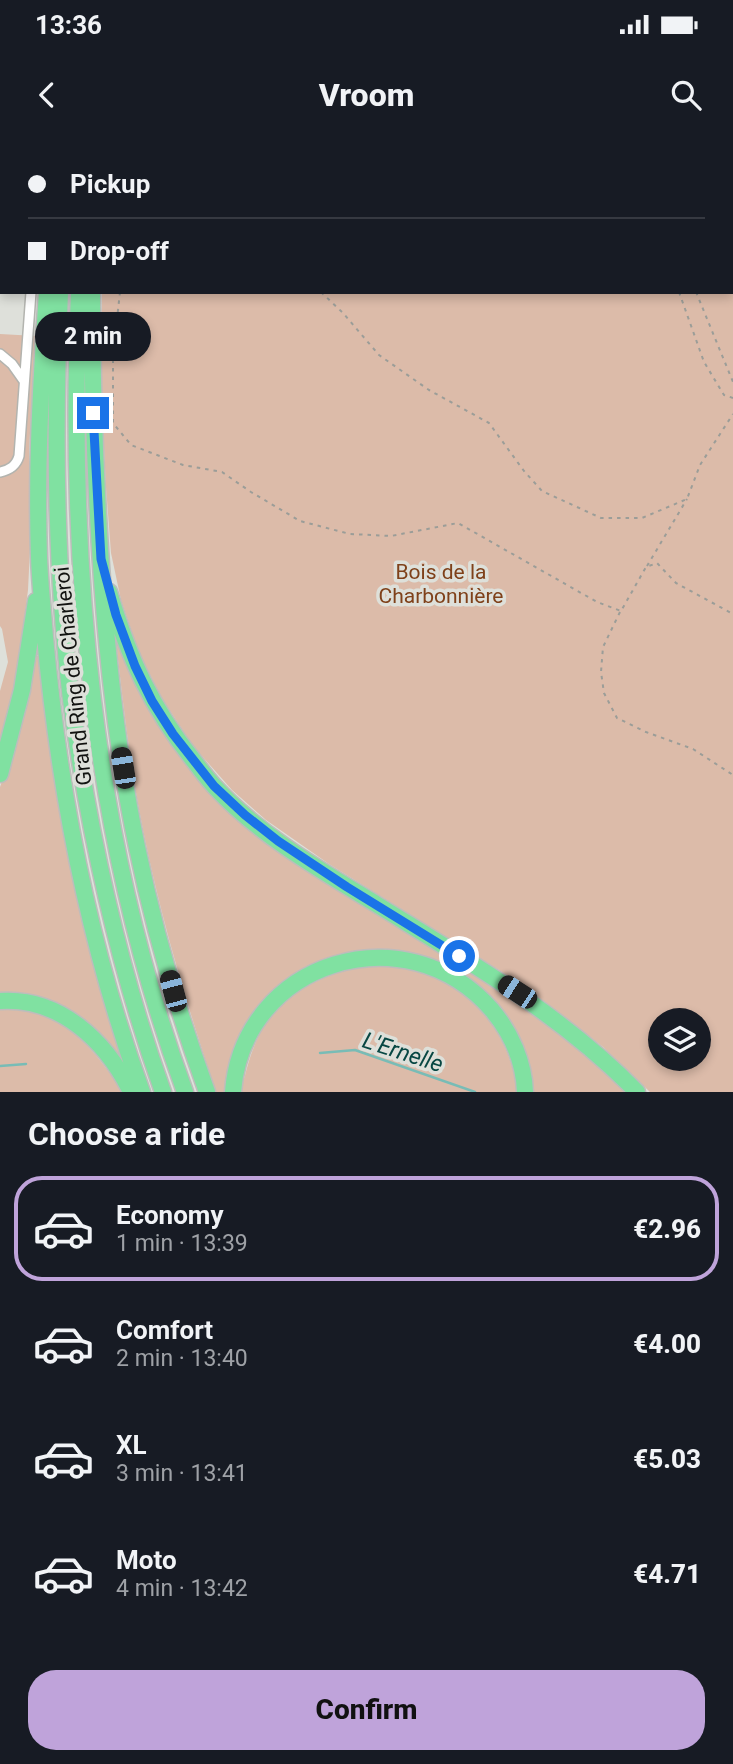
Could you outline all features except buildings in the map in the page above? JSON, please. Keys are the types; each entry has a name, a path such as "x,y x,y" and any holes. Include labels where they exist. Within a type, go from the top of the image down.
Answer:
{"highway":[{"path":"47,294 38,437 39,560 52,712 78,860 103,968 142,1092"},
{"name":"Grand Ring de Charleroi","path":"60,294 58,517 71,699 103,881 129,982 163,1092"},
{"name":"Grand Ring de Charleroi","path":"79,294 79,516 83,607 92,697 105,787 123,877 144,962 185,1092"},
{"path":"92,294 92,366 101,559 115,714 136,847 153,919 173,991 207,1092"},
{"path":"101,559 116,615 135,666 152,701 173,734 214,786 278,841 536,1006 596,1052 637,1092"},
{"path":"0,774 22,690 31,640 39,560"},
{"path":"233,1092 234,1080 252,1031 266,1010 287,990 326,967 355,959 383,957 408,960 436,969 459,981 482,998 500,1019 513,1042 521,1063 525,1092"},
{"path":"0,1000 36,1004 77,1024 103,1048 131,1092"}],"street":[{"path":"0,472 8,471 14,466 19,456 31,294"},
{"path":"0,354 12,364 24,381"}],"path":[{"path":"120,294 113,355 113,423 131,445 183,465 222,472 300,521 350,534 391,536 458,523 597,602 621,611"},
{"path":"323,294 379,355 429,390 489,423 542,491 601,518 642,518 687,499"},
{"path":"680,294 705,362 723,396 733,398"},
{"path":"697,294 733,382"},
{"path":"733,414 700,465 687,499 623,607 603,647 601,673 604,693 617,718 693,749 733,775"},
{"path":"646,567 657,563 676,583 733,614"}],"green space":[{"name":"Bois de la Charbonnière","path":"102,294 733,294 733,1092 650,1092 603,1047 523,985 329,864 266,820 232,790 193,746 163,700 139,653 121,600 111,553 101,389"},
{"path":"0,334 36,336 29,450 28,590 17,675 0,744 0,691 8,662 0,626"},
{"path":"114,624 225,803 549,1021 630,1092 531,1092 489,998 469,980 448,967 418,956 365,952 279,989 229,1092 216,1092 172,949 145,841 124,714"},
{"path":"35,656 38,656 54,780 74,884 125,1070 105,1043 0,995 0,787"},
{"path":"367,965 416,970 436,977 471,1000 497,1033 507,1052 517,1092 242,1092 255,1044 274,1013 300,990 332,975"},
{"path":"0,1009 22,1010 41,1015 73,1032 99,1059 123,1092 0,1092"}],"waterway":[{"name":"L'Ernelle","path":"320,1053 355,1050 475,1092"},
{"name":"L'Ernelle","path":"0,1066 26,1064"}],"route":[{"path":"93,413 101,559 116,615 135,666 152,701 173,734 214,786 278,841 459,956"}]}
